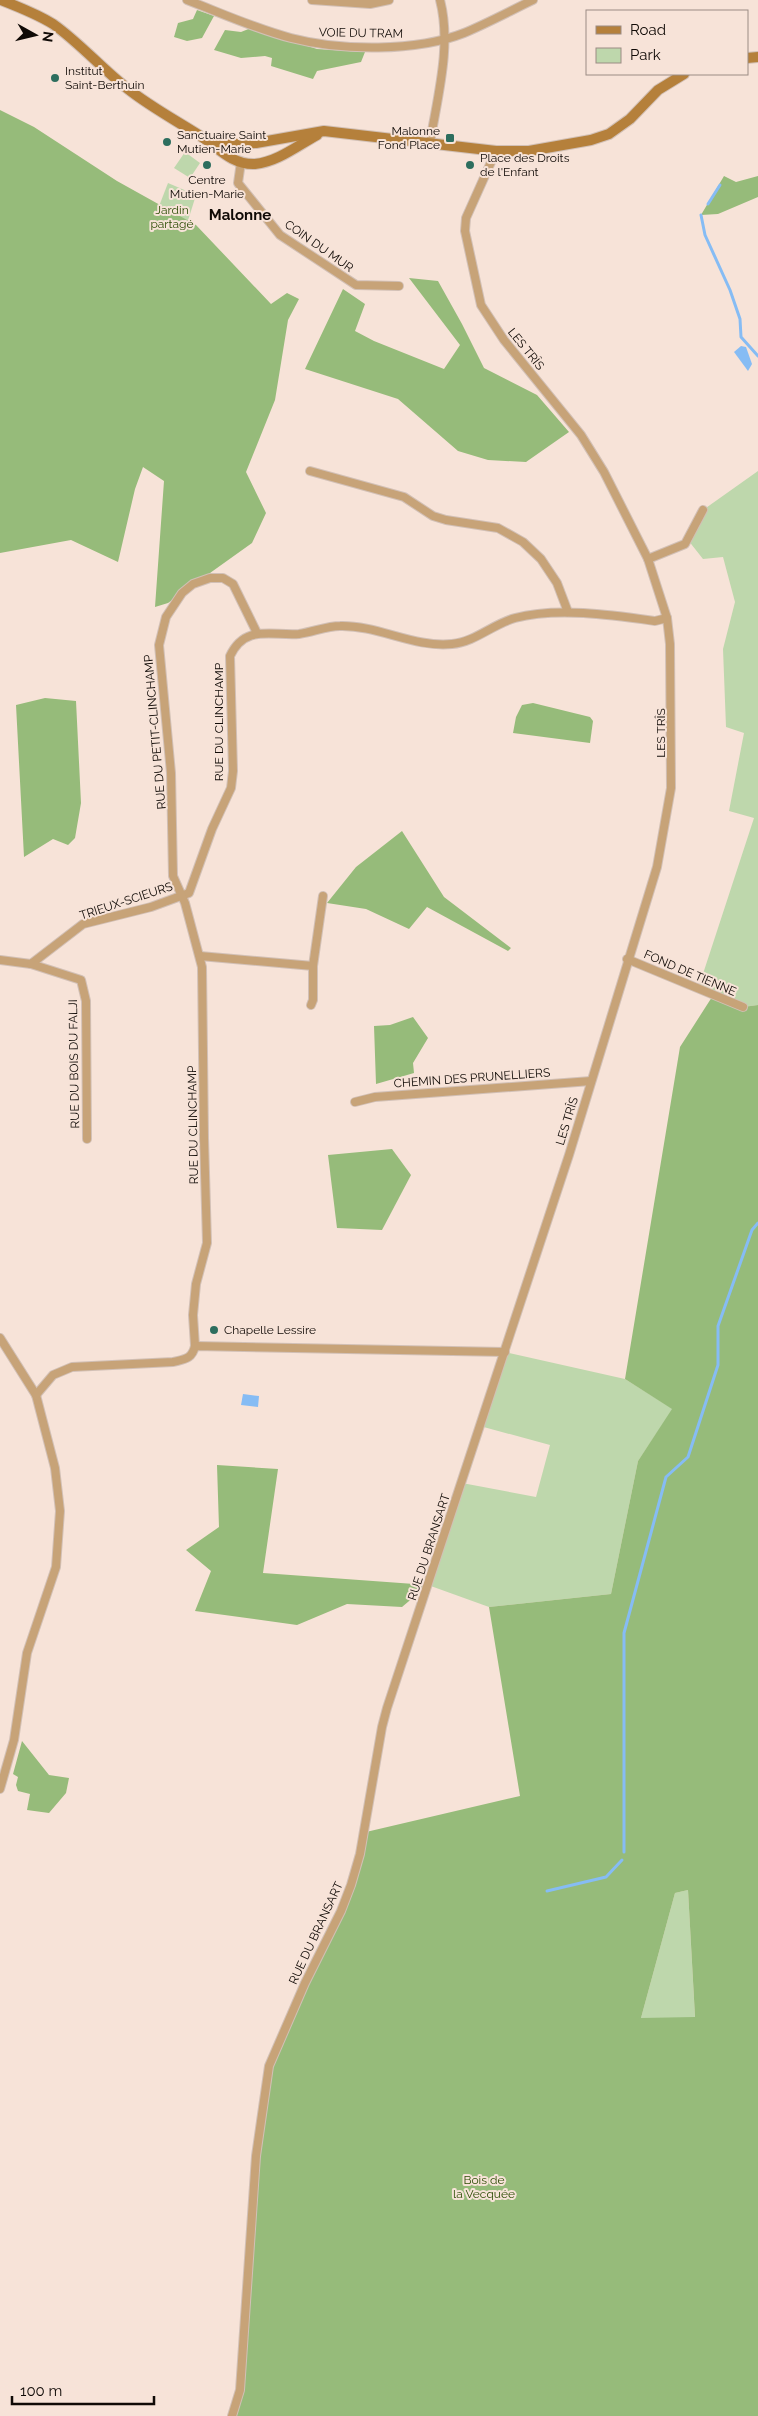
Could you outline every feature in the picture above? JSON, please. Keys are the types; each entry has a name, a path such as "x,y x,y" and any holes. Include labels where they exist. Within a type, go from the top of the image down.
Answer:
{"street":[{"path":"1,0 55,26 126,88 151,106 205,139 224,154 241,162 255,164 280,157 324,132"},
{"name":"VOIE DU TRAM","path":"187,0 273,33 318,44 384,46 426,43 463,33 533,0"},
{"path":"312,0 370,4 389,0"},
{"path":"430,143 440,81 444,38 443,13 440,0"},
{"path":"205,139 228,144 256,143 324,132 496,151 529,151 591,140 609,134 630,119 658,90 682,75"},
{"name":"LES TRÎS","path":"496,151 466,218 465,231 481,305 504,340 585,443 604,472 648,558 667,618 672,675 671,788 657,867 504,1352"},
{"name":"COIN DU MUR","path":"241,162 238,183 280,235 356,286 399,286"},
{"path":"310,471 404,498 433,516 446,520 498,528 523,542 541,559 558,583 568,612"},
{"path":"648,558 685,544 704,510"},
{"name":"RUE DU PETIT-CLINCHAMP","path":"180,895 172,867 171,773 159,645 166,617 182,594 193,584 202,580 223,578 237,589 257,633"},
{"path":"257,633 299,634 340,626 377,631 436,645 462,643 516,618 568,612 655,621 667,618"},
{"name":"RUE DU CLINCHAMP","path":"196,1346 192,1315 196,1284 207,1243 202,967 185,903 180,895 188,893 212,829 231,788 233,771 230,656 235,646 257,633"},
{"name":"TRIEUX-SCIEURS","path":"31,964 83,924 151,907 180,895"},
{"path":"311,1005 323,896"},
{"path":"200,956 314,966"},
{"name":"FOND DE TIENNE","path":"627,959 744,1007"},
{"path":"0,960 31,964"},
{"name":"RUE DU BOIS DU FALJI","path":"31,964 81,980 86,1001 87,1139"},
{"name":"CHEMIN DES PRUNELLIERS","path":"355,1102 374,1097 591,1081"},
{"path":"0,1338 36,1395 55,1468 60,1511 56,1567 27,1653 14,1740 0,1789"},
{"path":"36,1395 53,1375 72,1367 173,1362 188,1358 193,1354 196,1346 504,1352"},
{"name":"RUE DU BRANSART","path":"232,2416 240,2390 256,2156 269,2066 304,1983 341,1911 351,1885 360,1854 384,1717 504,1352"}],"green space":[{"path":"197,10 214,16 202,38 187,41 174,37 178,23 193,19"},
{"path":"251,28 317,49 365,52 361,62 317,71 313,79 271,66 272,58 265,56 241,58 214,50 225,30 241,32"},
{"path":"0,110 34,127 117,181 196,225 271,304 287,293 299,299 288,320 275,400 246,472 266,513 252,543 168,603 155,607 164,481 143,467 135,489 118,562 71,540 0,553"},
{"path":"185,152 200,163 190,178 174,168"},
{"path":"724,176 736,182 758,176 758,197 718,214 701,215"},
{"name":"Jardin partagé","path":"168,183 196,195 181,243 149,232"},
{"path":"409,278 438,281 484,368 537,395 569,432 526,462 488,460 458,451 398,399 305,369 343,289 365,304 355,331 374,341 444,369 460,345"},
{"path":"758,471 758,1005 743,1007 699,986 754,818 729,811 744,733 726,727 723,649 735,602 723,557 703,559 688,540 703,510"},
{"path":"45,698 76,701 81,803 75,838 68,845 53,839 24,857 16,705"},
{"path":"533,703 590,717 593,721 590,743 513,733 516,717 522,705"},
{"path":"402,831 444,897 511,948 508,951 427,907 409,929 366,909 327,903 356,867"},
{"name":"Bois de la Vecquée","path":"712,997 743,1007 758,1005 758,2416 232,2416 240,2390 250,2244 269,2066 341,1911 366,1832 520,1796 489,1607 611,1594 638,1461 672,1409 625,1379 680,1047","holes":["688,1890 695,2017 641,2018 675,1893"]},
{"path":"413,1017 428,1038 413,1063 414,1073 376,1084 374,1026 390,1025"},
{"path":"392,1149 411,1175 382,1230 337,1228 328,1155"},
{"path":"505,1352 625,1379 673,1409 638,1461 611,1594 489,1607 428,1585 462,1483 536,1497 550,1445 480,1426"},
{"path":"217,1465 278,1469 263,1573 428,1585 402,1607 347,1604 297,1625 195,1611 211,1571 186,1550 219,1527"},
{"path":"22,1741 49,1775 69,1778 66,1793 49,1813 27,1810 30,1794 18,1791 16,1785 18,1777 13,1774"},
{"path":"688,1890 695,2018 641,2018 675,1893"}],"water":[{"path":"741,346 746,347 752,364 748,371 734,352"},
{"path":"243,1394 259,1396 258,1407 241,1405"}],"waterway":[{"path":"708,204 720,185"},
{"path":"701,215 705,235 730,290 740,319 741,337 758,356"},
{"path":"624,1852 624,1633 666,1477 688,1457 718,1365 718,1326 752,1230 758,1223"},
{"path":"547,1891 606,1877 622,1860"}],"place":[{"name":"Institut Saint-Berthuin","path":"55,78"},
{"name":"Malonne Fond Place","path":"450,138"},
{"name":"Sanctuaire Saint Mutien-Marie","path":"167,142"},
{"name":"Centre Mutien-Marie","path":"207,165"},
{"name":"Place des Droits de l'Enfant","path":"470,165"},
{"name":"Chapelle Lessire","path":"214,1330"}],"district":[{"name":"Malonne","path":"240,215"}]}
